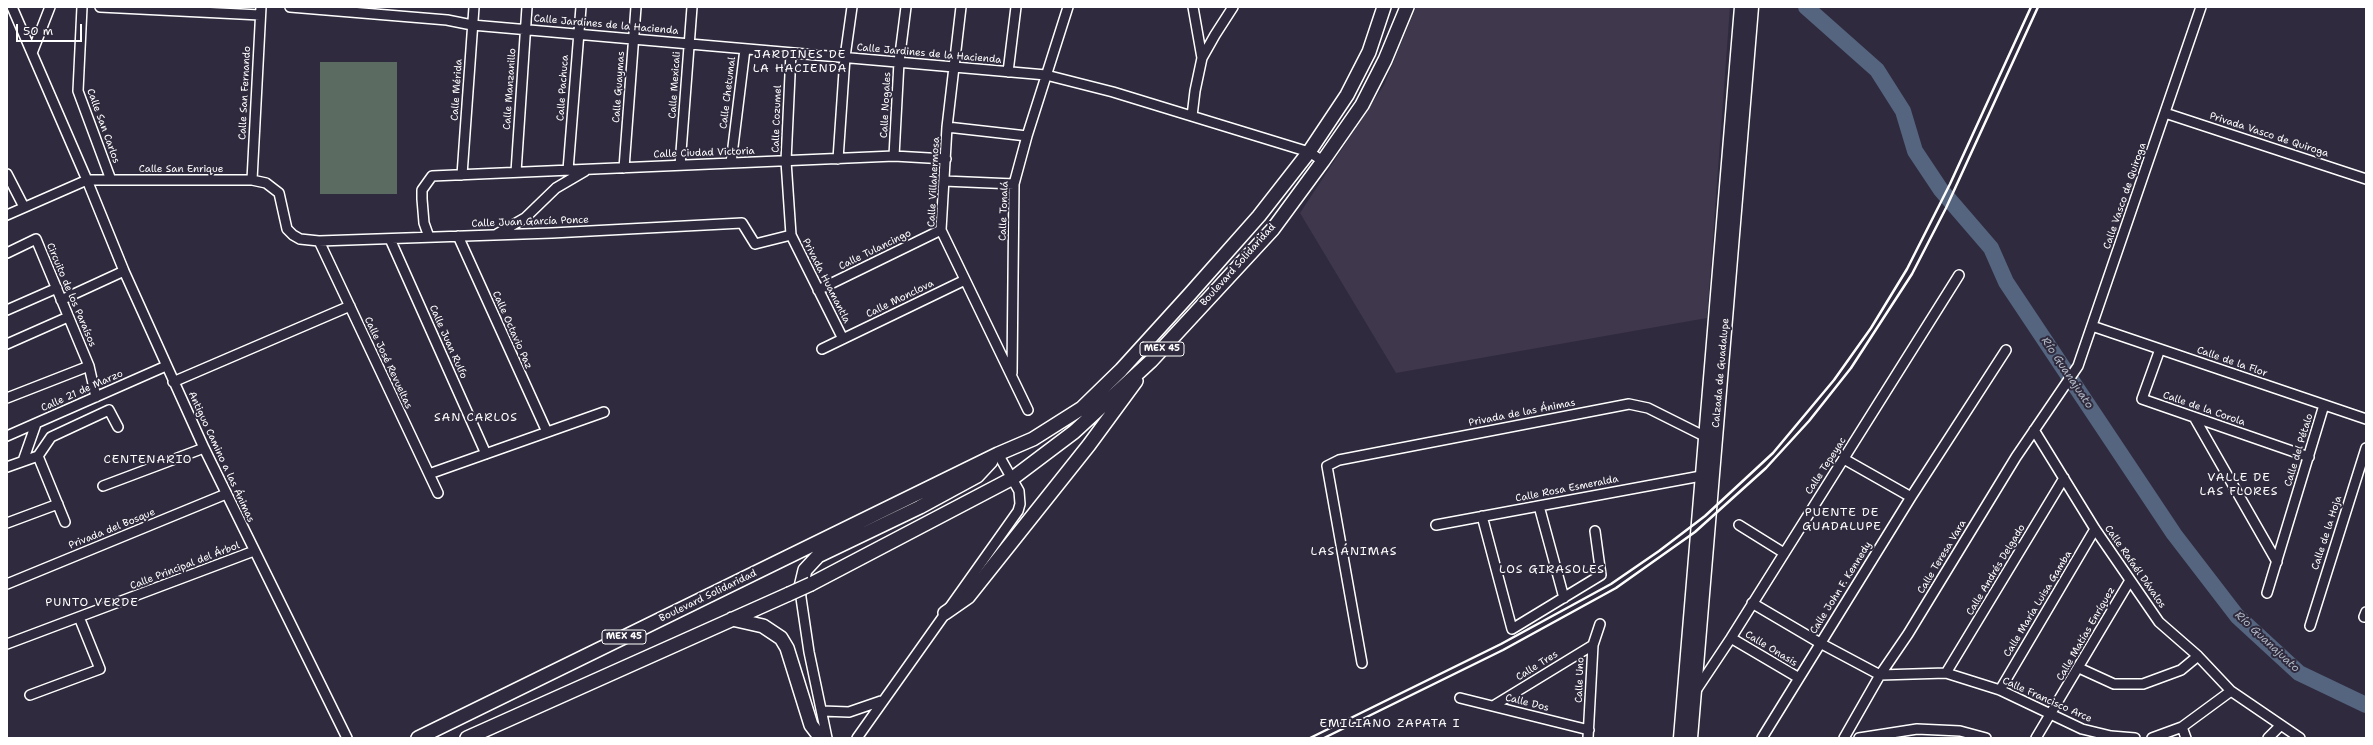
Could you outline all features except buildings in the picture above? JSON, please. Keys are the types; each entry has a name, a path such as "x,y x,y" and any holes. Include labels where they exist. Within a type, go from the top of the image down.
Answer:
{"highway":[{"name":"Boulevard Solidaridad","path":"418,738 998,454 1047,432 1082,408 1103,389 1259,216 1309,152 1347,95 1368,52 1384,7"},
{"name":"Boulevard Solidaridad","path":"467,738 732,619 794,593 1012,478 1074,432 1151,361 1273,229 1362,105 1385,60 1407,7"},
{"path":"945,613 968,597 1089,445 1151,361"},
{"path":"794,593 804,570 818,556 920,507 977,476 998,454"},
{"path":"732,619 763,626 781,638 787,648 812,732 821,738"}],"main road":[{"name":"Calzada de Guadalupe","path":"1691,738 1696,690 1710,439 1741,7"},
{"name":"Calzada de Guadalupe","path":"1680,738 1701,476 1710,439 1752,7"}],"street":[{"name":"Antiguo Camino a las Ánimas","path":"12,7 87,180 124,272 166,366 254,552 346,738"},
{"path":"32,53 50,7"},
{"name":"Calle San Carlos","path":"82,7 78,91 111,180"},
{"path":"100,7 260,11"},
{"name":"Calle Jardines de la Hacienda","path":"290,7 446,20 472,25 1046,75 1192,116 1309,152 1323,161"},
{"name":"Calle Mérida","path":"462,175 474,7"},
{"name":"Calle Manzanillo","path":"516,172 527,7"},
{"name":"Calle Pachuca","path":"568,170 581,7"},
{"name":"Calle Guaymas","path":"624,168 636,7"},
{"name":"Calle Mexicali","path":"680,166 692,7"},
{"path":"838,159 845,57 852,7"},
{"name":"Calle Nogales","path":"894,156 899,62 906,7"},
{"name":"Calle Villahermosa","path":"961,7 947,127 941,230 1028,410"},
{"path":"1008,72 1016,7"},
{"name":"Calle Tonalá","path":"1012,376 1014,184 1027,136 1068,7"},
{"path":"1193,7 1202,58"},
{"path":"1192,116 1195,91 1202,58 1214,35 1233,7"},
{"name":"Calle Vasco de Quiroga","path":"2061,389 2078,366 2201,7"},
{"name":"Calle San Fernando","path":"252,180 260,11"},
{"name":"Calle Chetumal","path":"731,163 745,48"},
{"name":"Calle Cozumel","path":"786,161 791,53"},
{"name":"Privada Vasco de Quiroga","path":"2165,113 2366,179"},
{"path":"947,127 1027,136"},
{"name":"Calle Ciudad Victoria","path":"429,237 424,223 422,190 432,176 894,156 946,159"},
{"name":"Privada Huamantla","path":"786,161 791,235 843,339"},
{"path":"494,235 525,218 567,180 590,168"},
{"path":"7,174 24,207"},
{"path":"7,215 87,180"},
{"name":"Calle San Enrique","path":"87,180 252,180 266,183 279,193 287,229 300,239 319,241"},
{"path":"944,181 1014,184"},
{"name":"Calle Juan García Ponce","path":"319,241 494,235 742,223 755,244 791,235"},
{"name":"Calle Tulancingo","path":"818,290 941,230"},
{"name":"Calle Octavio Paz","path":"458,236 547,432"},
{"name":"Calle Juan Rulfo","path":"390,239 486,454"},
{"name":"Circuito de los Paraísos","path":"7,253 36,240 89,366 96,397"},
{"name":"Calle José Revueltas","path":"319,241 438,493"},
{"path":"61,300 124,272"},
{"name":"Calle Tepeyac","path":"1683,707 1731,638 1959,275"},
{"name":"Calle Monclova","path":"822,349 965,280"},
{"path":"7,310 57,288"},
{"path":"174,382 350,306"},
{"path":"7,344 68,317"},
{"name":"Calle de la Flor","path":"2092,326 2366,419"},
{"name":"Calle de la Corola","path":"2160,349 2142,399 2309,457"},
{"name":"Calle John F. Kennedy","path":"1762,738 1912,496 2006,350"},
{"path":"7,398 89,366"},
{"name":"Calle 21 de Marzo","path":"7,436 166,366"},
{"name":"Calle Teresa Vara","path":"1844,738 1880,675 1908,634 2061,389"},
{"name":"Privada de las Ánimas","path":"1362,663 1327,466 1339,460 1629,404 1648,408 1710,439"},
{"name":"Calle del Pétalo","path":"2267,593 2324,405"},
{"path":"7,467 23,460 38,456 51,437 109,410 118,427"},
{"path":"429,474 604,412"},
{"path":"2194,417 2277,562"},
{"path":"23,460 36,424"},
{"name":"Calle Rafaél Dávalos","path":"2034,430 2129,582 2159,622 2198,656 2231,692 2300,738"},
{"path":"103,486 204,448"},
{"name":"Calle de la Hoja","path":"2310,626 2366,448"},
{"path":"857,738 881,701 1018,511 1020,497 1012,478 998,454"},
{"path":"38,456 65,522"},
{"path":"1844,459 1912,496"},
{"name":"Calle Rosa Esmeralda","path":"1436,525 1701,476"},
{"name":"Calle Andrés Delgado","path":"1946,673 2064,478"},
{"name":"Privada del Bosque","path":"7,584 226,494"},
{"path":"7,523 58,504"},
{"path":"1539,506 1564,598"},
{"path":"1482,516 1512,629 1601,575 1595,531"},
{"path":"1739,525 1784,553"},
{"name":"Calle María Luisa Gamba","path":"2000,690 2095,529"},
{"name":"Calle Principal del Árbol","path":"7,644 254,552"},
{"name":"Calle Matías Enríquez","path":"2036,738 2129,582"},
{"path":"794,593 807,644 827,738"},
{"path":"1752,603 1820,643 1880,675"},
{"path":"30,695 100,669 79,617"},
{"name":"Calle Uno","path":"1589,734 1593,645 1600,624"},
{"name":"Calle Onasis","path":"1731,638 1799,678"},
{"name":"Calle Tres","path":"1493,706 1593,645"},
{"path":"2079,668 2114,684 2143,684 2181,670 2198,656"},
{"name":"Calle Francisco Arce","path":"1880,675 1946,673 2000,690 2082,730 2111,736 2135,738"},
{"path":"2152,738 2182,727 2231,692"},
{"name":"Calle Dos","path":"1460,698 1589,734"},
{"path":"822,711 849,712 881,701"},
{"path":"2268,738 2281,725"},
{"path":"2182,727 2186,738"},
{"path":"1859,738 1917,729 1960,731 1986,738"}],"shaded area":[{"path":"1416,7 1730,7 1707,318 1396,373 1300,213 1384,85"}],"green space":[{"path":"320,62 397,62 397,194 320,194"}],"waterway":[{"name":"Río Guanajuato","path":"1806,7 1877,70 1903,111 1915,151 1941,190 1991,248 2006,282 2174,534 2237,616 2299,673 2366,705"}],"railway":[{"path":"1310,738 1501,644 1611,584 1659,551 1705,516 1773,453 1834,380 1871,328 1907,269 1950,184 2031,7"},
{"path":"1324,738 1503,650 1616,588 1695,532 1766,468 1809,421 1851,368 1912,274 1946,208 2038,7"}],"district":[{"name":"JARDINES DE LA HACIENDA","path":"800,62"},
{"name":"SAN CARLOS","path":"476,418"},
{"name":"CENTENARIO","path":"148,460"},
{"name":"VALLE DE LAS FLORES","path":"2239,485"},
{"name":"PUENTE DE GUADALUPE","path":"1842,520"},
{"name":"LAS ÁNIMAS","path":"1354,552"},
{"name":"LOS GIRASOLES","path":"1552,570"},
{"name":"PUNTO VERDE","path":"92,603"},
{"name":"EMILIANO ZAPATA I","path":"1390,724"}]}
